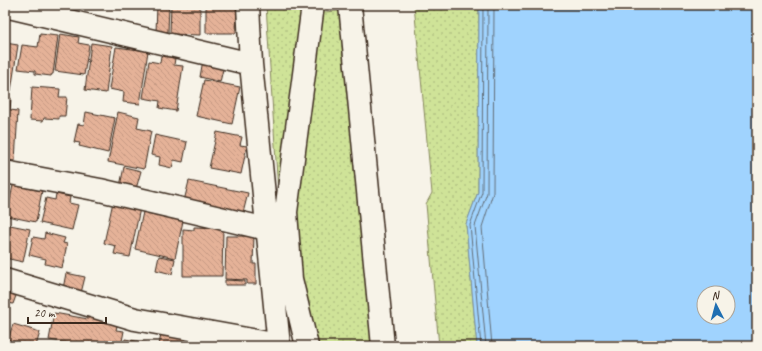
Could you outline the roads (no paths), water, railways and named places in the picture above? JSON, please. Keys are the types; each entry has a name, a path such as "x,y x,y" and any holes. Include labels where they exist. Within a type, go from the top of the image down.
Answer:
{"street":[{"path":"248,5 267,229 282,281 307,346"},
{"path":"5,280 135,319 279,345 286,212 313,5"},
{"path":"350,5 383,346"},
{"path":"5,6 252,64"},
{"path":"5,172 100,190 267,229"}],"water":[{"path":"479,5 757,5 757,346 477,346 466,224 478,192"}]}
